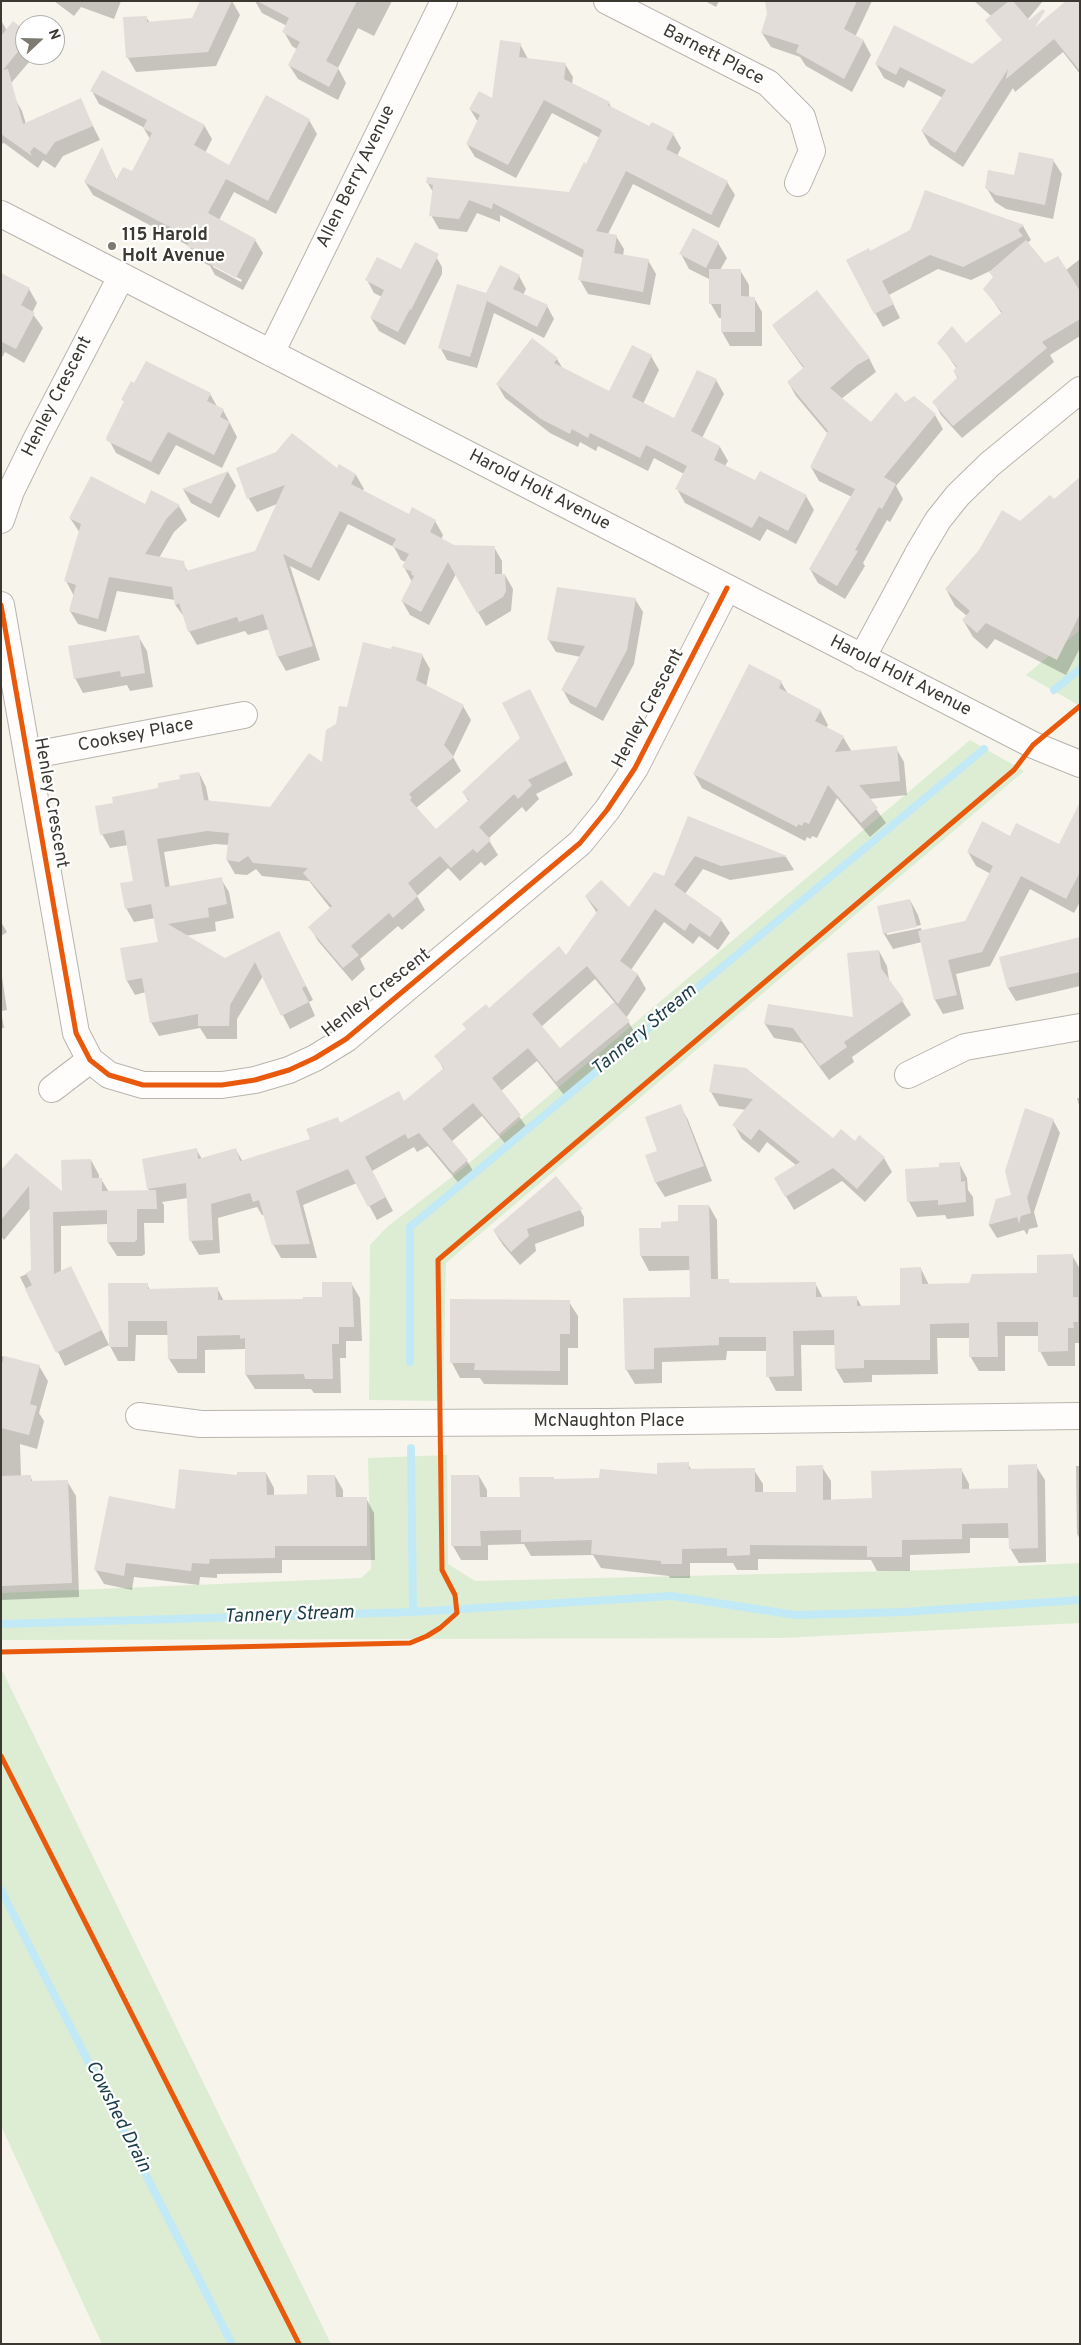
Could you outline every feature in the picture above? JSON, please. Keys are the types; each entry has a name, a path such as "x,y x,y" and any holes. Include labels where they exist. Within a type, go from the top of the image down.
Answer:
{"street":[{"name":"Allen Berry Avenue","path":"271,353 444,1"},
{"name":"Barnett Place","path":"607,1 768,83 802,117 810,142 812,151 798,183"},
{"name":"Harold Holt Avenue","path":"1,214 862,658 1033,745 1080,764"},
{"name":"Henley Crescent","path":"1,520 11,491 36,440 121,277"},
{"path":"862,658 919,552 938,520 958,495 990,464 1080,390"},
{"name":"Henley Crescent","path":"1,605 76,1034 90,1060 109,1075 142,1085 222,1085 255,1080 289,1070 316,1058 346,1039 580,843 607,810 635,768 726,588"},
{"name":"Cooksey Place","path":"28,756 244,715"},
{"path":"908,1075 965,1047 1080,1027"},
{"path":"52,1089 90,1060"},
{"name":"McNaughton Place","path":"139,1416 201,1424 605,1422 1080,1416"}],"green space":[{"path":"1080,630 1080,706 1026,675"},
{"path":"970,740 1024,771 446,1263 443,1401 369,1400 370,1245 387,1227 462,1169"},
{"path":"447,1455 448,1564 475,1581 934,1570 1080,1563 1080,1623 781,1638 1,1640 1,1593 361,1578 371,1569 368,1458"},
{"path":"1,1668 331,2344 102,2344 1,2126"}],"building":[{"path":"200,1 232,1 208,52 126,58 123,17 147,16 147,22 192,18"},
{"path":"257,1 357,1 326,61 339,68 329,87 288,65 300,42 282,32 289,18"},
{"path":"765,1 857,1 844,29 864,40 844,79 796,52 799,45 761,33 767,14"},
{"path":"1009,1 1013,1 1029,20 1043,9 1045,11 1035,27 1066,1 1080,1 1080,71 1054,39 1006,79 1008,69 955,153 921,131 946,90 900,67 896,75 875,64 894,25 972,64 1002,40 985,20"},
{"path":"13,21 15,23 15,55 3,70 8,69 23,124 81,98 93,126 55,142 46,155 34,147 30,152 32,156 1,134 1,36"},
{"path":"500,40 521,43 519,57 566,63 564,79 610,102 608,105 649,126 652,122 674,133 666,149 728,181 711,215 626,171 596,231 617,235 614,253 649,259 643,292 578,280 584,250 493,203 492,209 469,200 459,219 429,216 433,185 426,183 427,177 569,192 584,162 586,164 602,130 544,100 508,165 466,144 480,115 469,109 479,91 492,98"},
{"path":"102,70 205,125 194,145 229,165 266,95 310,119 268,201 226,179 208,213 256,239 236,278 206,262 209,257 187,246 191,238 84,182 102,147 116,180 123,167 132,171 152,133 143,128 147,120 90,91"},
{"path":"1019,152 1054,159 1045,205 996,195 985,188 988,170 1014,175"},
{"path":"925,190 1024,225 1018,230 1023,236 963,267 930,255 882,281 894,304 874,314 846,260 869,248 870,251 910,230"},
{"path":"693,228 719,242 706,268 679,254"},
{"path":"1026,240 1045,263 1058,256 1080,291 1080,319 1042,342 1047,348 953,426 932,402 958,377 953,371 957,367 937,343 952,326 966,343 1002,312 983,289 993,277 989,272"},
{"path":"415,242 439,254 398,332 370,318 384,290 365,280 377,257 401,269"},
{"path":"500,265 520,275 513,289 548,305 537,327 487,301 470,357 438,348 457,284 486,293"},
{"path":"709,269 741,269 741,296 755,297 755,332 721,332 721,304 709,304"},
{"path":"1,273 30,288 21,305 35,313 16,349 2,342 1,344"},
{"path":"817,290 870,358 857,365 830,388 871,422 896,392 905,402 914,396 936,414 884,477 896,484 882,509 879,507 855,550 858,551 837,586 809,569 855,489 810,467 828,431 787,382 804,367 772,325"},
{"path":"532,338 558,358 554,363 609,391 632,345 652,355 632,397 674,418 697,370 717,379 691,431 720,446 714,460 755,480 760,471 807,495 788,531 759,516 752,528 675,489 687,466 646,445 640,458 590,433 588,438 572,429 570,434 541,419 496,384"},
{"path":"146,361 211,393 207,401 224,409 220,417 230,422 214,455 168,432 151,462 107,441 106,438 124,401 121,400 131,381 134,383"},
{"path":"292,433 337,468 339,464 356,474 351,484 409,514 412,507 436,520 430,532 454,545 495,546 495,574 505,574 506,591 503,597 477,613 448,562 421,612 401,601 414,576 411,574 412,572 402,567 409,554 392,546 396,539 340,511 311,568 283,554 313,646 277,657 263,614 239,622 237,617 188,632 179,603 175,606 172,587 109,577 98,619 69,611 76,585 64,581 81,524 69,518 91,476 145,504 151,490 180,505 167,518 145,554 184,561 186,571 255,551 285,485 247,499 236,468 276,452"},
{"path":"228,471 211,504 182,489"},
{"path":"1080,477 1080,614 1057,660 986,623 977,633 962,620 970,611 945,589 979,550 1002,510 1020,521 1050,495 1054,499"},
{"path":"557,587 636,598 627,650 596,708 561,690 585,646 547,640"},
{"path":"139,635 145,673 121,677 120,671 74,679 68,646"},
{"path":"363,642 391,649 392,646 423,654 416,680 464,705 444,745 454,757 409,794 412,798 410,800 436,829 469,800 462,792 520,738 502,703 530,689 566,761 528,780 532,785 518,799 514,794 479,827 491,840 477,853 473,849 451,868 440,856 408,883 418,896 393,918 389,913 351,946 359,955 343,968 308,927 332,906 303,873 308,868 253,863 248,856 239,862 226,860 229,833 207,831 157,839 165,887 222,877 227,904 208,908 209,917 168,924 225,958 279,931 306,986 302,988 309,1002 281,1016 255,962 230,1005 229,1026 198,1026 198,1014 150,1023 142,978 126,981 120,948 158,942 151,904 125,909 120,883 133,881 124,830 100,835 95,806 113,803 112,797 158,788 158,783 180,779 179,775 199,772 204,800 270,807 309,753 322,762 326,730 336,724 339,706 347,707"},
{"path":"749,664 782,681 779,688 821,710 815,721 844,736 835,752 897,746 900,781 859,785 878,808 861,823 828,785 809,824 804,822 802,826 798,824 797,827 693,774"},
{"path":"1080,802 1080,872 1066,899 1021,876 982,952 948,960 957,995 934,1000 918,931 965,921 993,866 967,852 982,821 1010,836 1016,823 1059,844"},
{"path":"688,816 787,856 721,866 695,856 674,885 722,919 710,937 690,923 685,931 655,909 620,961 638,974 618,1004 587,966 532,1014 560,1048 614,1002 630,1021 556,1082 528,1048 492,1078 521,1115 499,1134 473,1103 442,1129 468,1160 453,1173 419,1133 408,1139 405,1134 365,1157 386,1197 368,1207 348,1169 296,1191 310,1244 272,1245 259,1200 253,1202 250,1193 211,1204 213,1240 189,1241 186,1183 147,1189 142,1159 197,1148 198,1159 236,1148 240,1161 310,1139 306,1129 338,1117 340,1123 399,1091 404,1101 444,1068 434,1056 466,1029 462,1024 486,1004 489,1008 559,946 566,955 598,910 585,896 601,880 629,907 654,872 664,876"},
{"path":"910,899 917,927 883,934 877,906"},
{"path":"1080,937 1080,972 1007,988 999,957"},
{"path":"879,950 881,968 904,1000 844,1042 847,1047 820,1066 793,1028 764,1024 768,1004 853,1017 847,953"},
{"path":"714,1064 746,1068 833,1138 841,1129 855,1141 859,1135 885,1157 857,1189 833,1168 785,1197 774,1178 800,1162 759,1129 751,1140 732,1125 753,1099 709,1092"},
{"path":"681,1104 704,1166 655,1183 645,1155 657,1151 645,1117"},
{"path":"1025,1108 1054,1119 1027,1198 1031,1213 1021,1216 1019,1224 1017,1217 988,1225 996,1199 1011,1195 1005,1171"},
{"path":"16,1153 62,1191 61,1160 91,1159 92,1178 102,1178 102,1191 156,1190 157,1209 137,1209 137,1240 134,1242 107,1242 107,1210 53,1212 54,1274 71,1266 102,1330 56,1353 25,1289 32,1285 26,1273 31,1270 29,1186 1,1220 1,1170"},
{"path":"960,1162 961,1182 965,1181 966,1202 938,1205 938,1200 907,1202 905,1169 939,1167 939,1163"},
{"path":"556,1176 583,1209 527,1229 529,1236 511,1252 493,1230"},
{"path":"678,1205 709,1205 711,1279 729,1279 729,1283 816,1282 816,1297 857,1296 857,1306 900,1305 900,1268 921,1267 922,1284 969,1283 972,1274 1037,1273 1037,1255 1073,1254 1073,1297 1078,1297 1078,1322 1073,1322 1074,1328 1068,1328 1068,1351 1038,1352 1038,1322 997,1322 998,1357 969,1357 969,1323 930,1324 930,1360 864,1360 864,1368 835,1369 834,1330 793,1331 794,1376 766,1377 766,1337 719,1337 719,1345 654,1348 654,1369 625,1370 623,1298 690,1297 689,1256 640,1256 639,1228 661,1228 661,1222 678,1221"},
{"path":"322,1282 352,1282 354,1327 339,1327 339,1344 332,1344 333,1379 305,1379 304,1374 245,1375 245,1338 240,1339 240,1335 197,1336 197,1359 168,1359 167,1321 128,1321 128,1347 109,1347 108,1283 148,1283 148,1289 218,1287 218,1300 322,1297"},
{"path":"450,1299 570,1300 570,1334 560,1334 560,1371 474,1370 475,1363 450,1363"},
{"path":"4,1356 40,1365 30,1404 37,1406 29,1435 1,1428 1,1368"},
{"path":"689,1462 689,1469 755,1468 755,1492 796,1492 796,1466 823,1465 823,1500 872,1498 871,1471 962,1468 962,1489 1008,1488 1008,1465 1037,1464 1038,1548 1009,1549 1008,1523 962,1524 962,1539 902,1540 902,1557 867,1557 867,1546 750,1545 750,1555 727,1556 727,1548 682,1549 682,1564 661,1564 661,1561 591,1554 592,1540 521,1542 521,1530 480,1531 481,1546 451,1546 451,1475 479,1475 480,1497 520,1497 519,1477 554,1477 554,1479 599,1478 600,1469 657,1474 657,1463"},
{"path":"179,1469 237,1475 237,1472 266,1472 267,1495 307,1494 307,1475 335,1475 336,1497 367,1497 367,1546 275,1546 275,1558 210,1559 209,1564 192,1563 191,1571 126,1563 124,1576 94,1570 109,1496 175,1509"},
{"path":"31,1475 31,1481 68,1480 72,1583 1,1586 1,1476"}],"waterway":[{"name":"Tannery Stream","path":"1054,690 1080,669"},
{"name":"Tannery Stream","path":"410,1362 410,1227 984,749"},
{"name":"Tannery Stream","path":"411,1448 413,1612"},
{"path":"1,1624 413,1612 672,1596 796,1615 903,1612 1080,1600"},
{"name":"Cowshed Drain","path":"1,1890 232,2344"}],"cycle path":[{"path":"1,605 76,1033 90,1060 109,1075 143,1085 222,1085 255,1080 289,1070 315,1058 346,1039 580,843 607,810 635,768 727,588"},
{"path":"1,1652 410,1643 440,1628 457,1613 455,1595 442,1570 438,1260 1014,770 1033,745 1080,706"},
{"path":"1,1756 299,2344"}],"place":[{"name":"115 Harold Holt Avenue","path":"112,246"}]}
